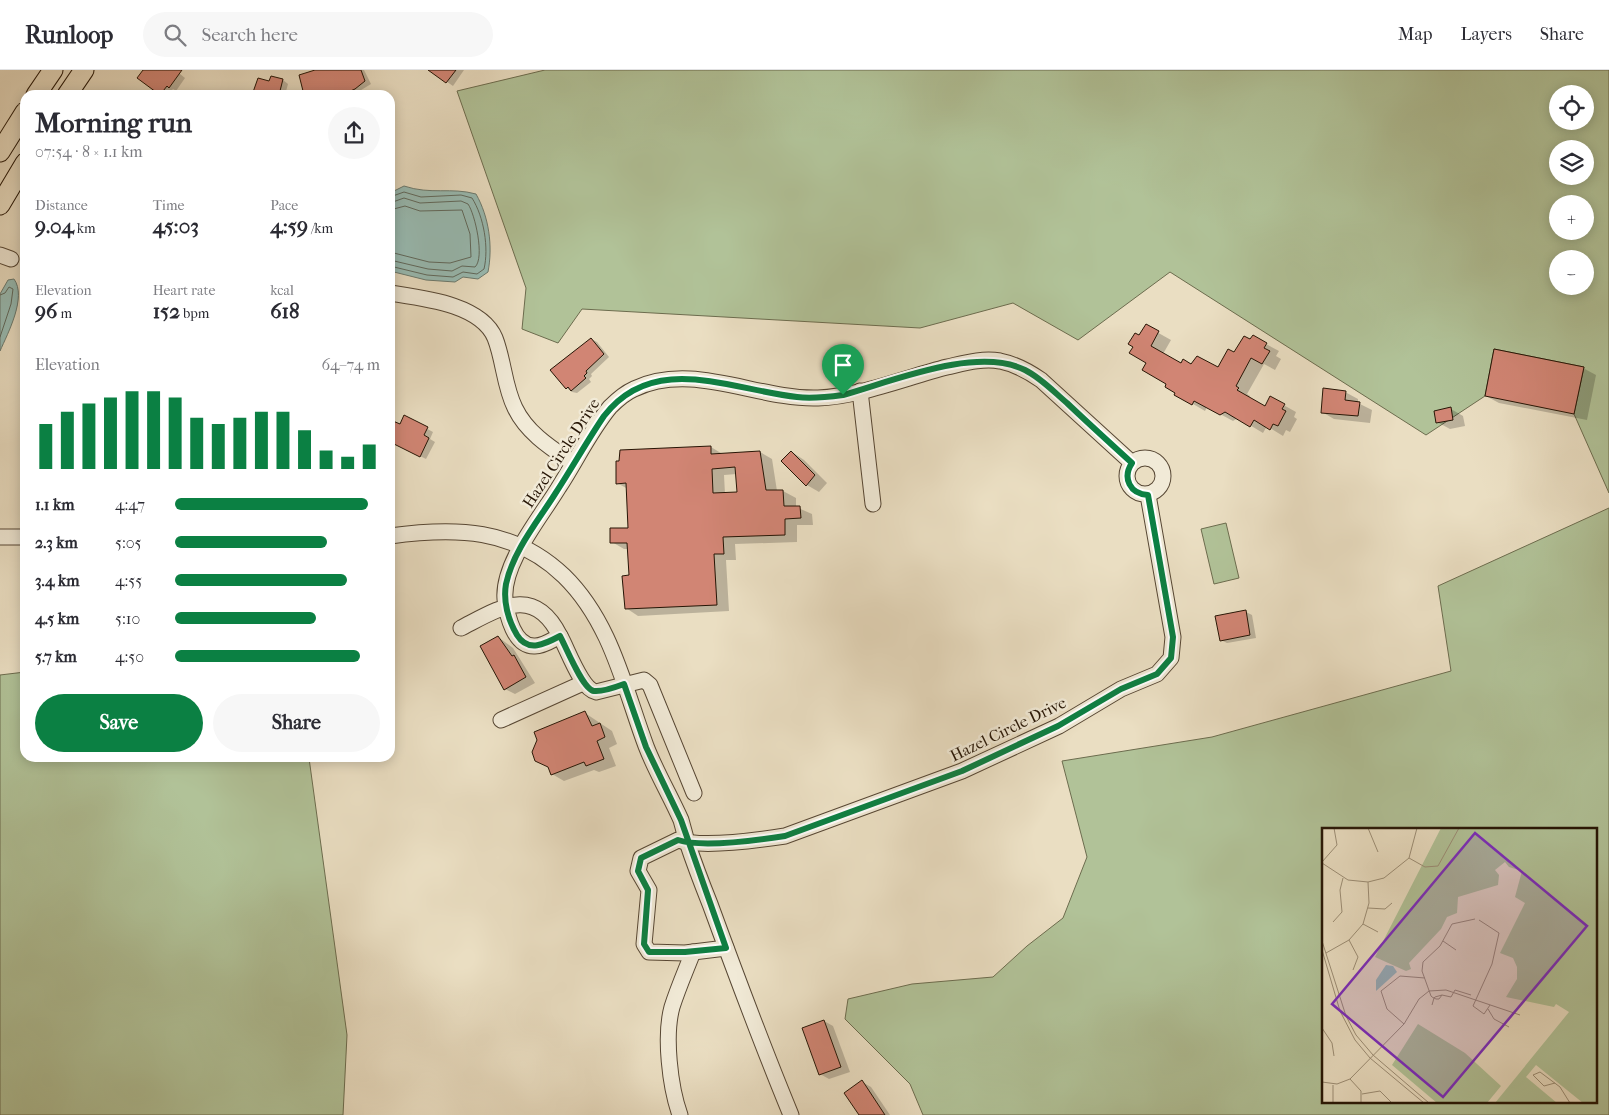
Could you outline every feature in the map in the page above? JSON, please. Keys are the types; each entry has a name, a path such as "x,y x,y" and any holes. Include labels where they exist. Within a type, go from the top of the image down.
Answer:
{"main road":[{"path":"39,90 53,70"},
{"path":"70,90 84,70"},
{"path":"0,152 20,120"},
{"path":"0,205 20,171"}],"street":[{"path":"395,293 459,307 478,318 495,337 508,392 524,424 536,436 573,464"},
{"name":"Hazel Circle Drive","path":"506,605 506,581 522,545 611,406 634,389 653,382 691,378 797,397 818,398 860,391 972,361 999,361 1015,365 1041,380 1132,463"},
{"path":"860,391 873,504"},
{"path":"1143,458 1155,460 1163,470 1164,476 1161,486 1148,495 1137,492 1129,484 1127,473 1132,463 1143,458"},
{"name":"Hazel Circle Drive","path":"693,952 649,952 644,944 648,890 638,871 641,858 678,840 687,843 760,840 785,836 991,760 1058,726 1121,689 1157,674 1171,658 1173,637 1148,495"},
{"path":"395,535 430,530 455,530 488,535 522,545 564,576 580,594 608,638 646,747 681,820 687,843 726,948 791,1115"},
{"path":"0,537 20,537"},
{"path":"461,628 506,605 518,604 540,611 552,622 583,684 591,691 596,692 644,680 650,685 694,793"},
{"path":"506,605 510,622 524,642 529,645 542,645 560,636"},
{"path":"502,720 583,684"},
{"path":"661,781 685,772"},
{"path":"680,1115 672,1076 668,1032 672,1008 693,952 726,948"}],"green space":[{"path":"545,70 1609,70 1609,493 1574,414 1584,367 1494,349 1485,396 1426,435 1170,272 1078,340 1013,303 920,328 582,309 558,343 522,329 526,288 457,91"},
{"path":"1609,508 1609,1115 923,1115 910,1084 845,1019 848,999 912,984 993,977 1027,946 1063,918 1087,857 1062,761 1212,737 1451,671 1438,586"},
{"path":"1226,523 1239,578 1214,584 1201,529"},
{"path":"20,673 20,762 310,762 347,1035 343,1115 0,1115 0,675"}],"water":[{"path":"404,186 423,190 458,191 476,194 484,212 489,232 488,272 478,279 463,277 455,282 426,280 395,272 395,190"},
{"path":"14,279 18,295 17,305 15,315 0,351 0,294 8,280"}],"building":[{"path":"143,70 182,70 169,88 167,86 164,90 153,90 137,78"},
{"path":"315,70 361,70 365,81 353,90 303,90 299,75"},
{"path":"428,70 456,70 446,83"},
{"path":"271,76 283,79 280,90 254,90 258,78 269,81"},
{"path":"1146,324 1159,331 1151,346 1181,363 1183,359 1191,364 1197,356 1218,367 1228,349 1234,352 1244,336 1250,339 1253,335 1267,343 1264,348 1270,351 1262,364 1251,358 1236,386 1239,388 1237,390 1265,406 1270,396 1285,404 1282,409 1286,411 1278,426 1273,424 1270,430 1254,420 1250,427 1225,412 1220,415 1194,401 1192,405 1174,395 1175,393 1165,387 1166,384 1142,370 1146,363 1129,353 1133,347 1128,344 1135,333 1139,335"},
{"path":"591,338 604,354 586,371 587,373 584,376 586,378 571,391 568,387 566,389 550,370"},
{"path":"1494,349 1584,367 1574,414 1485,396"},
{"path":"1323,388 1346,391 1345,400 1360,402 1358,416 1321,413"},
{"path":"1451,407 1453,420 1436,423 1434,411"},
{"path":"404,415 428,427 424,435 429,438 420,457 395,444 395,422 400,424"},
{"path":"711,446 711,454 760,451 766,490 783,490 784,506 800,506 801,518 785,519 785,535 723,537 724,554 714,554 717,605 625,609 622,576 629,575 627,543 610,543 610,528 628,528 626,483 616,484 616,461 619,461 620,450","holes":["735,467 737,492 713,493 712,469"]},
{"path":"791,451 815,475 806,486 781,461"},
{"path":"1246,610 1250,635 1220,641 1215,616"},
{"path":"498,636 512,656 514,655 526,677 504,690 480,646"},
{"path":"585,711 592,726 600,723 605,737 597,741 604,759 586,766 584,762 551,775 548,767 535,761 532,752 537,740 534,732"},
{"path":"824,1020 841,1067 819,1075 802,1028"},
{"path":"862,1080 885,1115 859,1115 844,1093"}],"route":[{"path":"843,395 818,398 797,397 691,378 672,378 653,382 623,395 611,406 604,416 522,545 506,581 506,605 510,622 518,637 529,645 535,646 542,645 560,636 583,684 591,691 596,692 624,684 646,747 681,820 687,843 726,948 685,952 649,952 644,944 648,890 638,871 641,858 678,840 687,843 717,842 760,840 785,836 962,771 991,760 1058,726 1121,689 1157,674 1171,658 1174,648 1173,637 1148,495 1137,492 1129,484 1127,473 1132,463 1041,380 1015,365 999,361 979,360 843,395"}]}
